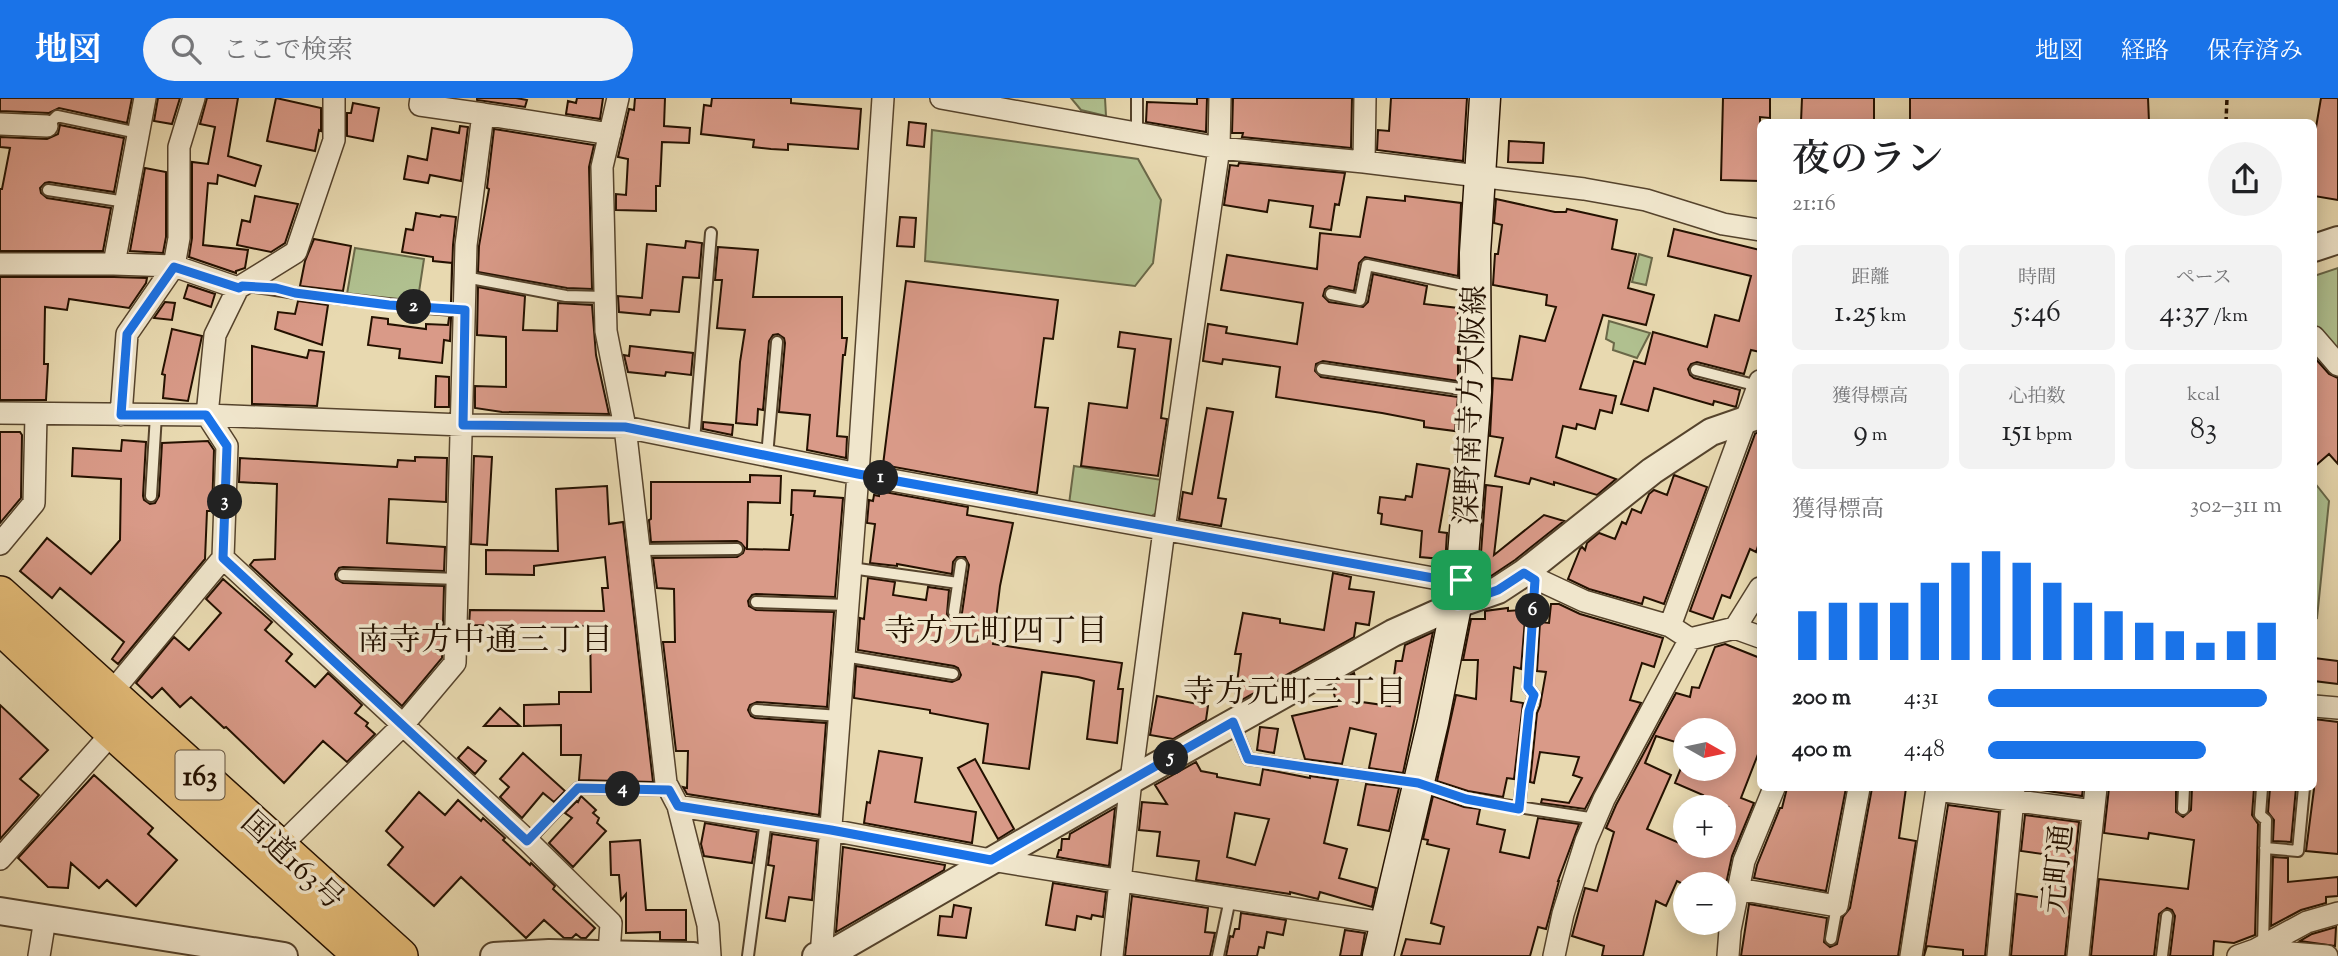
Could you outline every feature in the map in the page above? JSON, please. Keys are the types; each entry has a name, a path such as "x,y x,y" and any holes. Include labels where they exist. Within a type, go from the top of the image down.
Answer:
{"highway":[{"name":"国道163号","path":"0,594 400,956"},
{"name":"国道163号","path":"0,626 113,732 362,956"}],"main road":[{"name":"深野南寺方大阪線","path":"1378,956 1460,592 1476,392 1474,288 1485,98"}],"street":[{"path":"114,264 145,98"},
{"path":"121,415 127,334 174,267 179,238 179,147 194,98"},
{"path":"0,859 113,732 111,693 223,558 227,446 206,415 215,335 240,287 296,252 334,141 334,98"},
{"path":"421,98 420,105 610,134"},
{"path":"618,98 603,167 606,331 625,427 666,783 674,798 708,925 710,956"},
{"path":"883,98 840,716 819,956 832,953 1131,780 1393,633 1460,592 1498,590 1530,577 1652,471 1711,432 1753,417"},
{"path":"941,98 1219,148 1364,162 1584,189 1646,200 1723,224 1757,230"},
{"path":"1063,98 1064,120"},
{"path":"1112,956 1131,780 1164,530 1219,148 1220,98"},
{"path":"1364,162 1365,98"},
{"path":"279,847 402,726 455,663 467,245 482,114"},
{"path":"0,124 47,126"},
{"path":"2317,247 2338,240"},
{"path":"0,264 174,267 240,287"},
{"path":"2317,341 2338,365"},
{"path":"1670,626 1753,417 1757,395"},
{"path":"0,413 206,415 463,425 625,427 858,474 1444,580 1460,592"},
{"path":"0,544 34,503 36,415"},
{"path":"223,558 527,841 611,923 609,954"},
{"path":"1530,577 1584,601 1670,626 1690,639 1735,628 1757,636"},
{"path":"1735,628 1757,593"},
{"path":"1554,956 1563,914 1586,841 1604,799 1690,639"},
{"path":"2317,706 2338,708"},
{"path":"1728,956 1730,930 1744,861 1773,791"},
{"path":"1738,889 1837,906 1858,791"},
{"path":"1911,956 1937,791"},
{"path":"1967,791 2013,794 2093,811"},
{"name":"元町通","path":"2078,956 2096,791"},
{"path":"1998,956 2013,794"},
{"path":"674,798 766,820 991,860 1385,923"},
{"path":"0,911 284,956"},
{"path":"2252,952 2307,922 2338,913"},
{"path":"39,956 45,919"},
{"path":"2252,952 2327,956"},
{"path":"494,956 693,956"}],"lane":[{"path":"1137,98 1137,133"},
{"path":"47,126 57,116 138,133"},
{"path":"48,190 126,202"},
{"path":"694,441 711,233"},
{"path":"1331,294 1360,300 1367,265 1474,288"},
{"path":"466,276 566,296 606,296"},
{"path":"240,287 276,288 295,293 389,305 465,310"},
{"path":"767,456 778,342"},
{"path":"1322,369 1476,392"},
{"path":"1696,370 1757,384"},
{"path":"151,496 156,415"},
{"path":"639,550 737,549"},
{"path":"954,612 961,564"},
{"path":"851,568 958,583"},
{"path":"343,575 458,579"},
{"path":"1519,809 1529,711 1534,695 1528,687 1530,577"},
{"path":"756,602 848,606"},
{"path":"844,656 953,674"},
{"path":"756,710 840,716"},
{"path":"1233,722 1248,759 1418,783 1466,799 1596,819"},
{"path":"527,841 578,788 674,798"},
{"path":"2183,809 2184,791"},
{"path":"2252,952 2265,848 2266,820 2260,815 2262,791"},
{"path":"2265,848 2298,851 2304,791"},
{"path":"748,956 766,820"},
{"path":"1219,956 1230,899"},
{"path":"1832,939 1837,906"},
{"path":"2162,956 2167,916"}],"path":[{"path":"2226,119 2227,98"}],"green space":[{"path":"1071,98 1105,98 1106,116 1081,110"},
{"path":"932,130 1138,159 1161,200 1153,263 1135,286 925,261"},
{"path":"355,248 424,259 417,305 347,294"},
{"path":"1639,254 1652,258 1646,285 1632,282"},
{"path":"2338,268 2338,354 2317,330 2317,275"},
{"path":"1609,321 1650,333 1637,358 1613,350 1614,343 1606,339"},
{"path":"1074,466 1162,480 1156,513 1150,517 1069,504"},
{"path":"2317,486 2329,501 2317,618"}],"building":[{"path":"0,98 132,98 127,123 59,108 49,113 0,111"},
{"path":"158,98 180,98 172,124 154,121"},
{"path":"207,98 238,98 228,156 261,166 255,186 218,175 217,184 208,183 203,245 248,250 245,268 236,273 189,257 192,238 192,162 208,164 215,127 200,124"},
{"path":"276,98 321,108 321,131 319,130 315,151 267,141"},
{"path":"477,98 516,98 527,100 525,107"},
{"path":"577,98 603,98 600,119 566,114 568,101 576,103"},
{"path":"635,98 665,98 664,126 690,128 689,143 662,142 660,186 656,186 656,211 616,210 616,194 626,195 628,159 618,157 629,109 634,110"},
{"path":"712,98 791,98 791,103 861,109 858,149 788,144 788,150 771,149 753,147 754,140 701,134 704,105 711,106"},
{"path":"1197,98 1207,98 1206,132 1146,122 1147,102 1197,104"},
{"path":"1233,98 1352,98 1351,148 1242,137 1243,133 1232,133"},
{"path":"1391,98 1467,98 1463,161 1377,150 1378,130 1389,131"},
{"path":"1723,98 1770,98 1770,118 1757,119 1757,181 1721,180"},
{"path":"1802,98 1874,98 1874,119 1801,119"},
{"path":"1910,98 2148,98 2149,119 1910,119"},
{"path":"2321,98 2338,98 2338,200 2317,196 2317,121"},
{"path":"353,103 379,108 373,141 347,136 347,113 351,113"},
{"path":"909,122 926,124 924,147 907,145"},
{"path":"60,125 124,138 114,192 49,182 40,188 47,198 111,208 103,251 0,251 0,189 10,148 0,147 0,137 47,139 58,134"},
{"path":"460,126 468,127 461,181 430,175 428,183 404,179 408,156 427,160 432,128 459,133"},
{"path":"494,129 594,145 589,167 592,289 567,288 478,272"},
{"path":"1509,141 1544,143 1543,163 1508,162"},
{"path":"1239,163 1345,173 1339,205 1335,204 1331,230 1310,227 1313,206 1269,200 1267,212 1224,205 1230,165 1238,166"},
{"path":"145,168 166,172 166,237 163,253 130,251"},
{"path":"255,196 298,204 285,243 271,252 237,245 242,220 250,222"},
{"path":"1405,196 1461,203 1458,276 1365,257 1359,263 1354,291 1329,286 1323,296 1329,302 1363,307 1368,302 1373,274 1427,286 1424,304 1458,308 1458,381 1323,361 1316,364 1315,371 1321,377 1458,397 1455,431 1424,427 1424,421 1382,413 1276,397 1280,367 1223,359 1222,364 1203,361 1208,324 1227,327 1226,333 1297,344 1303,303 1221,290 1227,255 1317,269 1320,233 1360,237 1367,197 1405,201"},
{"path":"1496,199 1555,212 1566,212 1567,209 1617,220 1612,249 1636,254 1628,288 1654,295 1646,325 1603,315 1580,389 1616,396 1612,413 1600,410 1595,429 1577,424 1576,429 1563,426 1556,457 1616,479 1597,495 1554,482 1554,485 1531,478 1529,484 1495,476 1503,438 1490,436 1493,378 1512,380 1520,336 1545,341 1556,307 1546,305 1547,295 1493,285 1495,254 1498,254 1502,225 1494,223"},
{"path":"416,213 456,217 451,302 452,263 433,261 433,257 402,252 406,229 413,230"},
{"path":"900,217 916,218 914,247 897,246"},
{"path":"1674,229 1757,249 1757,351 1751,350 1744,374 1697,362 1691,364 1688,369 1694,378 1740,390 1736,407 1714,401 1713,405 1654,388 1648,411 1621,404 1634,361 1645,364 1653,332 1707,347 1715,315 1739,321 1751,276 1668,256"},
{"path":"314,239 351,246 343,291 300,286 305,261"},
{"path":"686,241 702,243 699,278 683,277 679,312 651,310 650,315 619,312 618,296 642,298 647,244 685,248"},
{"path":"718,247 758,250 753,297 842,297 842,338 847,338 843,355 837,436 847,437 846,458 807,450 810,415 779,412 785,343 784,338 778,334 773,335 769,341 763,410 758,409 757,425 736,423 745,330 717,328 722,280 715,280"},
{"path":"0,277 147,278 129,308 69,299 67,310 45,307 44,364 48,364 46,400 0,400"},
{"path":"906,281 1058,300 1053,339 1044,338 1035,407 1048,408 1037,493 883,465"},
{"path":"188,285 215,294 211,307 184,298"},
{"path":"478,287 525,296 523,330 557,331 558,303 592,305 596,355 609,414 502,412 475,408 475,386 506,387 506,337 477,335"},
{"path":"298,301 328,305 322,345 275,329 278,312 295,314"},
{"path":"165,302 175,303 172,320 154,318"},
{"path":"372,317 388,319 388,324 426,329 426,324 448,325 451,318 450,341 444,340 442,363 399,358 400,349 368,345"},
{"path":"172,329 202,336 188,401 163,398 165,375 162,374"},
{"path":"1120,332 1171,339 1161,418 1167,419 1158,476 1081,466 1089,403 1127,408 1135,349 1118,347"},
{"path":"252,346 307,358 309,350 324,352 317,406 252,404"},
{"path":"630,346 693,353 691,375 666,372 665,376 628,372 624,355 629,356"},
{"path":"2317,360 2329,374 2338,378 2338,464 2329,454 2317,464"},
{"path":"436,376 449,377 449,407 435,407"},
{"path":"1207,408 1233,412 1218,498 1226,499 1221,526 1179,519 1183,492 1192,494"},
{"path":"703,422 733,425 732,435 703,429"},
{"path":"0,432 20,432 22,435 21,498 0,523"},
{"path":"1757,433 1757,549 1756,552 1750,549 1730,598 1722,595 1713,619 1690,611"},
{"path":"122,440 146,442 143,496 150,504 155,503 159,496 162,443 208,441 214,450 212,511 207,511 205,559 118,664 112,659 124,642 60,588 52,598 20,571 47,538 91,574 120,540 121,479 72,476 73,448 121,451"},
{"path":"474,456 492,457 487,545 471,544"},
{"path":"415,457 447,458 446,502 389,499 387,543 445,547 444,571 343,567 335,574 336,579 343,583 444,586 442,658 402,706 250,565 254,560 275,559 277,484 239,482 240,458 397,467 398,460 415,461"},
{"path":"1417,464 1450,469 1439,532 1447,533 1445,565 1440,564 1441,559 1420,557 1422,531 1381,524 1382,514 1378,513 1380,497 1405,500 1406,496 1412,497"},
{"path":"750,475 781,476 780,503 748,502 747,549 789,550 793,515 792,490 815,491 814,496 843,498 835,597 756,594 748,601 749,606 756,610 834,612 827,707 757,702 750,705 748,710 755,718 826,723 819,815 687,794 683,787 687,788 688,751 676,751 663,642 675,642 674,589 657,588 653,558 737,557 745,548 737,541 651,542 651,482 750,482"},
{"path":"1674,475 1707,487 1664,604 1644,597 1642,604 1589,589 1568,579 1582,547 1585,550 1587,543 1599,533 1615,539 1622,522 1626,524 1632,509 1641,513 1649,494 1654,490 1667,495"},
{"path":"1486,485 1502,487 1494,555 1544,515 1564,521 1515,560 1491,576 1479,580"},
{"path":"607,486 609,524 623,522 653,782 579,780 581,755 561,755 561,725 524,726 524,705 559,704 559,692 591,692 590,626 469,625 470,610 604,611 602,588 608,588 605,557 534,566 534,575 486,574 486,550 558,551 556,489"},
{"path":"879,491 968,507 967,515 1013,523 1000,586 993,644 1122,663 1118,689 1123,689 1117,743 1087,739 1094,681 1078,677 1042,672 1029,769 983,763 988,724 930,713 930,710 854,698 856,666 952,682 961,675 954,666 858,650 860,618 864,619 868,578 895,582 893,595 926,600 928,587 949,590 947,614 950,619 956,619 962,613 969,565 965,557 957,557 953,562 952,574 897,564 870,563 875,524 867,523 869,500 873,501 874,495 879,496"},
{"path":"1333,573 1351,577 1349,589 1374,592 1369,625 1356,623 1354,637 1238,702 1235,696 1241,654 1235,654 1243,613 1280,619 1280,623 1324,630"},
{"path":"223,579 272,622 265,630 292,654 286,661 315,687 328,673 362,705 355,713 368,723 366,726 375,734 347,762 323,741 284,783 191,697 180,707 162,688 152,698 136,683 174,637 189,650 221,613 206,599"},
{"path":"1551,604 1559,604 1580,614 1663,638 1654,667 1642,663 1630,700 1641,703 1585,809 1541,803 1542,799 1569,803 1582,778 1573,775 1579,757 1540,752 1534,783 1530,782 1537,713 1546,672 1537,671 1540,622 1549,623"},
{"path":"1508,608 1508,611 1521,610 1521,619 1525,619 1521,669 1514,667 1511,701 1523,703 1514,779 1507,778 1503,797 1468,791 1437,781 1456,695 1476,699 1478,660 1463,660 1471,619 1485,619 1485,611"},
{"path":"1433,632 1403,773 1369,768 1376,734 1350,728 1342,764 1305,759 1292,716 1337,706 1332,685 1354,673 1362,702 1390,706 1396,661 1402,661 1405,645"},
{"path":"1725,644 1757,657 1757,757 1741,798 1754,803 1736,846 1736,795 1703,795 1675,783 1736,781 1736,718 1673,718 1673,741 1656,736 1645,763 1671,775 1647,829 1673,840 1673,858 1732,858 1729,872 1673,872 1673,890 1666,906 1656,901 1643,956 1602,956 1604,946 1572,936 1585,888 1597,891 1614,832 1606,828 1616,805 1676,693 1690,697 1692,687 1699,688 1715,647"},
{"path":"2317,658 2338,661 2338,684 2317,681"},
{"path":"1157,696 1208,706 1206,720 1173,739 1150,735"},
{"path":"0,705 48,750 20,779 39,795 0,839"},
{"path":"500,708 520,726 484,726"},
{"path":"2317,719 2338,722 2338,854 2306,851 2314,791 2317,791"},
{"path":"1260,727 1278,729 1274,753 1257,750"},
{"path":"468,747 486,761 475,774 458,758"},
{"path":"879,751 922,758 915,802 976,812 972,843 864,823"},
{"path":"523,753 565,791 554,802 543,793 522,818 500,797 509,787 500,779"},
{"path":"975,759 1014,829 998,839 958,768"},
{"path":"1196,762 1201,771 1217,774 1217,777 1260,785 1263,769 1338,780 1324,843 1347,849 1339,878 1376,888 1372,907 1320,892 1318,899 1290,892 1196,880 1199,861 1157,856 1160,832 1139,830 1142,802 1167,804 1155,785","holes":["1235,813 1269,819 1255,865 1227,857"]},
{"path":"94,775 153,828 148,834 177,860 136,906 107,880 99,888 71,863 68,888 48,887 18,858"},
{"path":"1366,784 1399,788 1389,831 1358,825"},
{"path":"1786,791 1845,791 1826,891 1754,878"},
{"path":"1871,791 1906,791 1899,838 1916,841 1898,956 1741,956 1749,904 1827,918 1824,942 1830,947 1837,944 1843,917 1850,908"},
{"path":"2048,791 2083,791 2082,796"},
{"path":"2109,791 2176,791 2176,812 2183,817 2191,810 2192,791 2254,791 2252,815 2258,824 2255,935 2234,943 2214,941 2213,956 2170,956 2175,916 2172,910 2167,908 2159,914 2154,956 2091,956 2099,879 2188,889 2194,840 2149,833 2148,839 2104,833"},
{"path":"2270,791 2296,791 2291,842 2273,841 2274,820 2268,812"},
{"path":"419,792 445,815 458,800 481,821 483,818 595,928 586,938 576,934 572,938 564,938 544,920 526,938 461,877 434,906 388,865 403,847 386,831"},
{"path":"581,796 596,810 593,813 599,818 597,823 606,831 573,867 549,843 572,818 565,813"},
{"path":"1433,796 1464,807 1480,809 1477,824 1505,830 1500,852 1529,858 1538,818 1579,824 1558,881 1546,929 1538,927 1530,956 1401,956 1406,939 1440,944 1444,927 1431,923 1449,849 1427,844 1428,840 1423,839"},
{"path":"1948,805 1999,812 1985,956 1963,956 1963,950 1927,946 1924,956"},
{"path":"1115,808 1109,866 1057,857 1062,839 1069,839 1070,834"},
{"path":"2025,815 2079,822 2065,956 2011,956 2017,894 2044,898 2049,858 2043,857 2043,854 2021,851"},
{"path":"705,823 757,832 752,863 704,856 701,844"},
{"path":"772,834 817,841 812,900 789,897 785,921 766,918 774,866 768,865"},
{"path":"640,840 646,910 686,910 686,940 660,940 660,932 626,933 626,894 621,900 619,875 611,875 610,842"},
{"path":"843,847 945,865 944,870 836,932"},
{"path":"2273,857 2288,858 2288,882 2338,877 2338,896 2326,897 2326,903 2301,910 2271,926"},
{"path":"1053,883 1106,892 1103,917 1092,915 1091,919 1077,916 1075,930 1046,925"},
{"path":"1132,896 1208,908 1205,932 1215,933 1210,956 1125,956"},
{"path":"954,905 971,908 966,938 938,935 940,916 952,917"},
{"path":"1241,913 1286,920 1283,935 1267,932 1264,948 1259,947 1257,956 1226,956 1230,936 1233,937 1235,929 1239,929"},
{"path":"2336,927 2335,946 2300,941 2312,934"},
{"path":"1345,930 1365,933 1361,956 1340,956"}],"district":[{"name":"寺方元町四丁目","path":"996,630"},
{"name":"南寺方中通三丁目","path":"485,639"},
{"name":"寺方元町三丁目","path":"1295,691"}],"route":[{"path":"174,267 239,288 276,288 295,293 389,305 465,310 463,425 625,427 858,474 1444,580 1461,580 1458,604 1498,590 1524,573 1535,580 1528,687 1534,695 1529,711 1519,809 1466,799 1418,783 1248,759 1233,722 991,860 831,830 678,806 669,790 578,788 527,841 223,558 227,446 206,415 121,415 127,334 174,267"}]}
